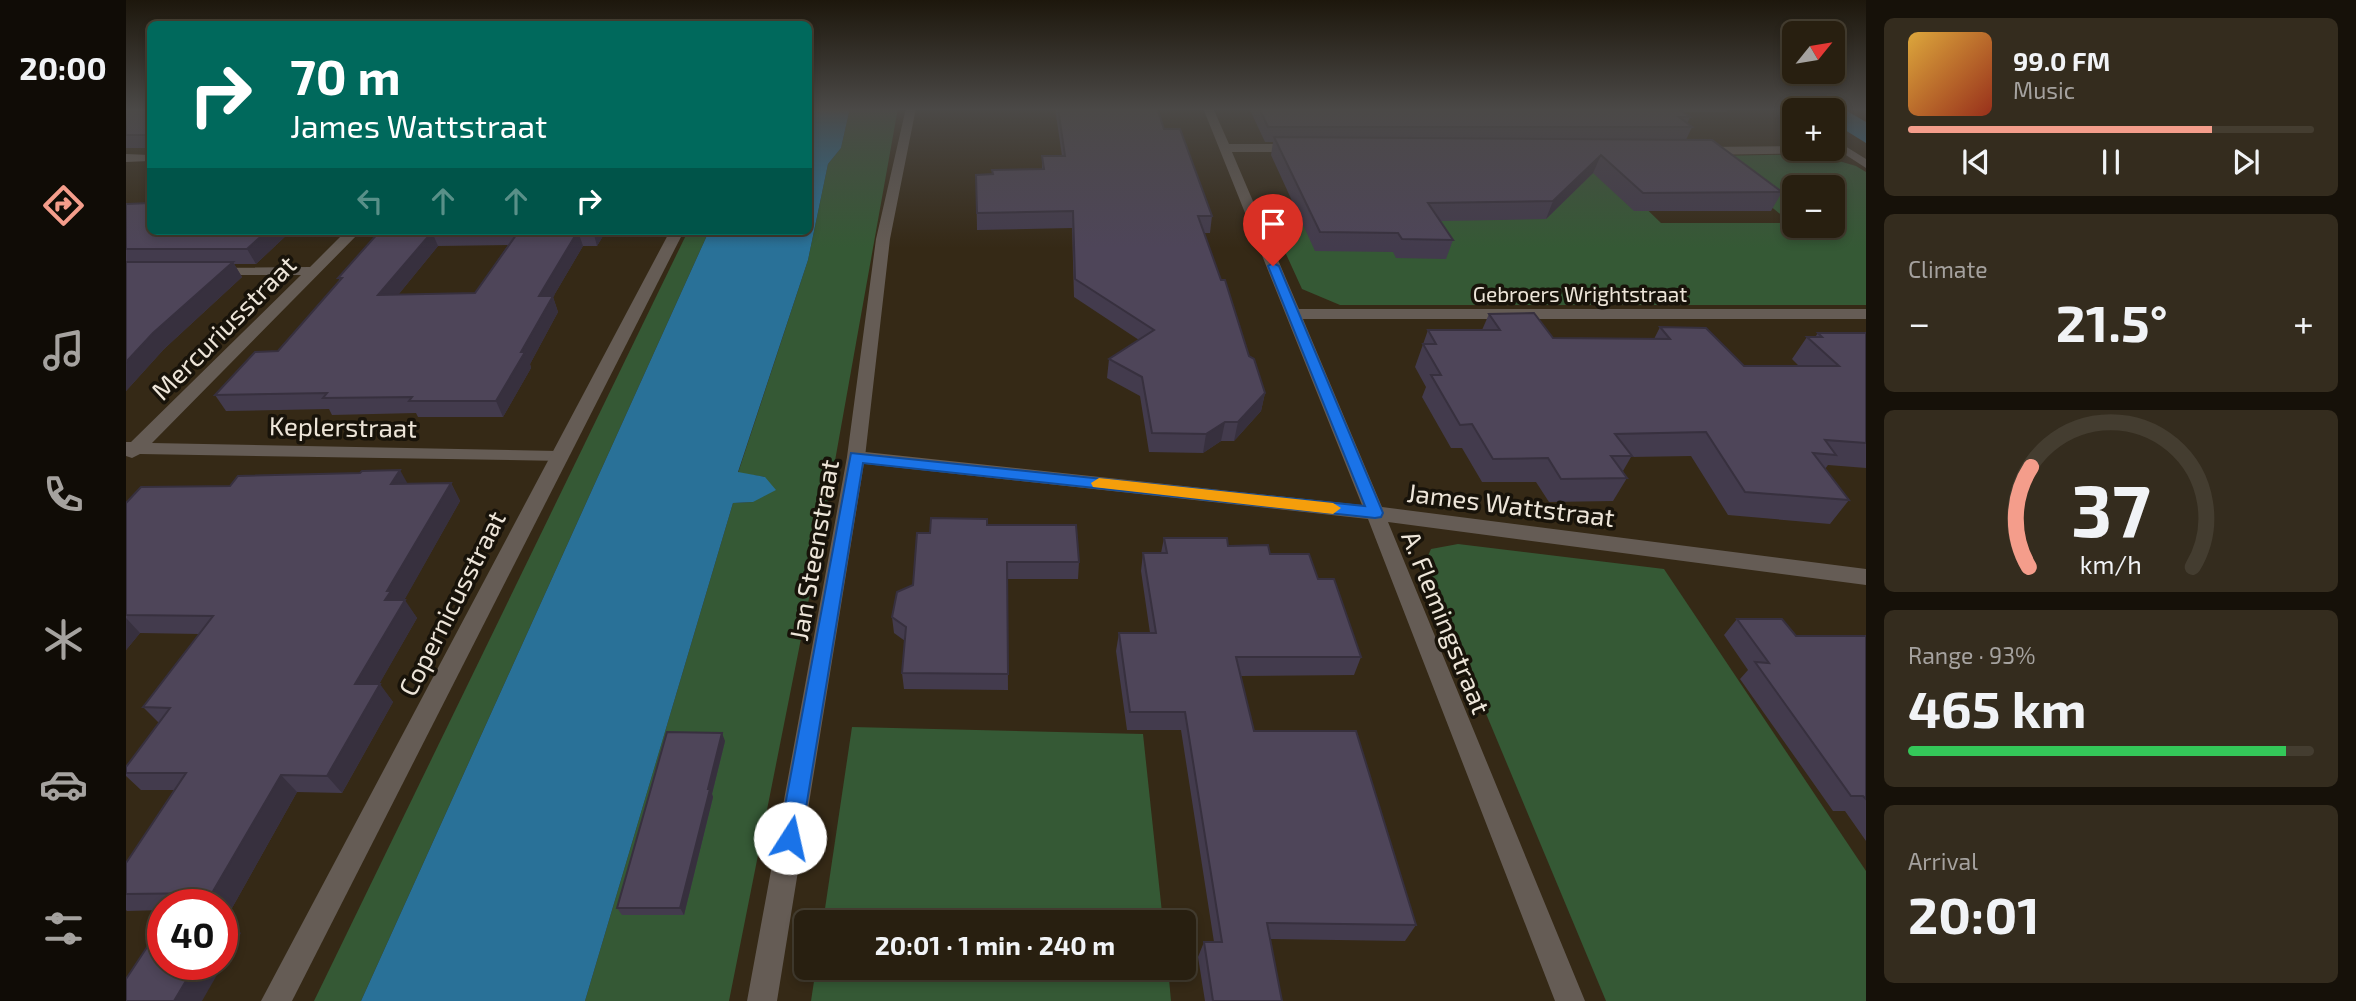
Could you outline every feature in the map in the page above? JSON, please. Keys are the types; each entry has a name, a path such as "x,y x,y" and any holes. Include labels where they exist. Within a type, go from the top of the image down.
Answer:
{"street":[{"name":"Jan Steenstraat","path":"762,1001 856,457 883,239 901,155"},
{"name":"A. Flemingstraat","path":"1227,155 1375,513 1570,1001"},
{"path":"1851,155 1866,164"},
{"path":"126,158 147,158"},
{"name":"Mercuriusstraat","path":"129,451 350,235"},
{"name":"Copernicusstraat","path":"276,1001 675,235"},
{"path":"193,271 313,271"},
{"name":"Gebroers Wrightstraat","path":"1293,314 1866,314"},
{"name":"Keplerstraat","path":"129,451 558,457"},
{"name":"James Wattstraat","path":"856,457 1375,513 1866,577"}],"green space":[{"path":"836,155 890,155 823,528 729,1001 585,1001 733,503 753,502 765,477 738,473 808,260 828,164"},
{"path":"1591,155 1661,223 1782,223 1782,238 1845,238 1845,175 1782,175 1782,216 1710,156 1782,155 1782,161 1839,161 1856,166 1866,172 1866,305 1340,305 1302,289 1270,219 1537,219"},
{"path":"686,235 707,235 361,1001 314,1001"},
{"path":"1458,544 1664,569 1866,871 1866,1001 1606,1001 1424,565 1431,549"},
{"path":"852,727 1143,734 1162,910 825,910"},
{"path":"814,980 1169,980 1171,1001 811,1001"}],"water":[{"path":"812,155 836,155 828,164 808,260 738,472 765,477 776,490 753,502 733,503 585,1001 361,1001 707,235 812,235"}],"building":[{"path":"1189,155 1212,216 1198,216 1221,280 1225,280 1249,356 1254,359 1265,393 1238,422 1225,422 1206,434 1152,433 1142,377 1109,359 1154,330 1075,279 1073,211 977,213 976,175 993,174 992,170 1044,169 1042,156"},
{"path":"1283,155 1732,155 1782,192 1643,193 1601,155 1553,201 1428,203 1453,240 1402,239 1398,233 1320,232"},
{"path":"147,203 147,235 263,235 247,249 126,249 126,204"},
{"path":"376,235 429,235 378,295 475,293 516,235 576,235 539,296 553,296 521,352 525,352 496,401 409,401 412,397 323,398 327,393 215,395 255,352 278,351 342,278 338,278"},
{"path":"126,262 233,262 153,333 126,362"},
{"path":"1534,313 1553,338 1670,339 1660,327 1706,328 1744,366 1839,366 1807,337 1822,337 1818,333 1866,333 1866,443 1825,440 1836,455 1813,453 1849,500 1745,492 1706,432 1615,434 1632,456 1611,456 1627,478 1561,479 1548,458 1493,459 1472,424 1460,425 1431,375 1441,375 1423,344 1436,344 1428,330 1500,330 1489,314"},
{"path":"400,470 391,484 451,483 387,591 391,591 385,600 405,600 355,684 380,684 327,776 281,775 214,889 147,889 147,894 126,894 126,863 186,773 126,773 126,767 170,708 143,707 213,616 126,615 126,503 141,487 230,486 238,476"},
{"path":"931,518 987,519 987,525 1076,525 1079,562 1007,562 1008,674 902,673 906,627 892,617 897,592 913,585 917,533 930,533"},
{"path":"1164,538 1227,538 1228,546 1268,545 1270,554 1309,554 1318,579 1334,579 1361,657 1236,657 1254,731 1356,731 1416,925 1267,923 1282,1001 1213,1001 1204,942 1222,942 1185,712 1130,712 1119,633 1156,633 1143,553 1167,553"},
{"path":"1737,619 1782,619 1796,636 1866,636 1866,799 1863,796 1851,796 1755,662 1769,663"},
{"path":"667,732 722,733 680,908 617,908"},
{"path":"147,947 147,980 186,980 174,1001 126,1001 126,979"}],"slow traffic":[{"path":"1099,483 1333,508"}],"route":[{"path":"790,838 856,457 1375,513 1273,266"}]}
